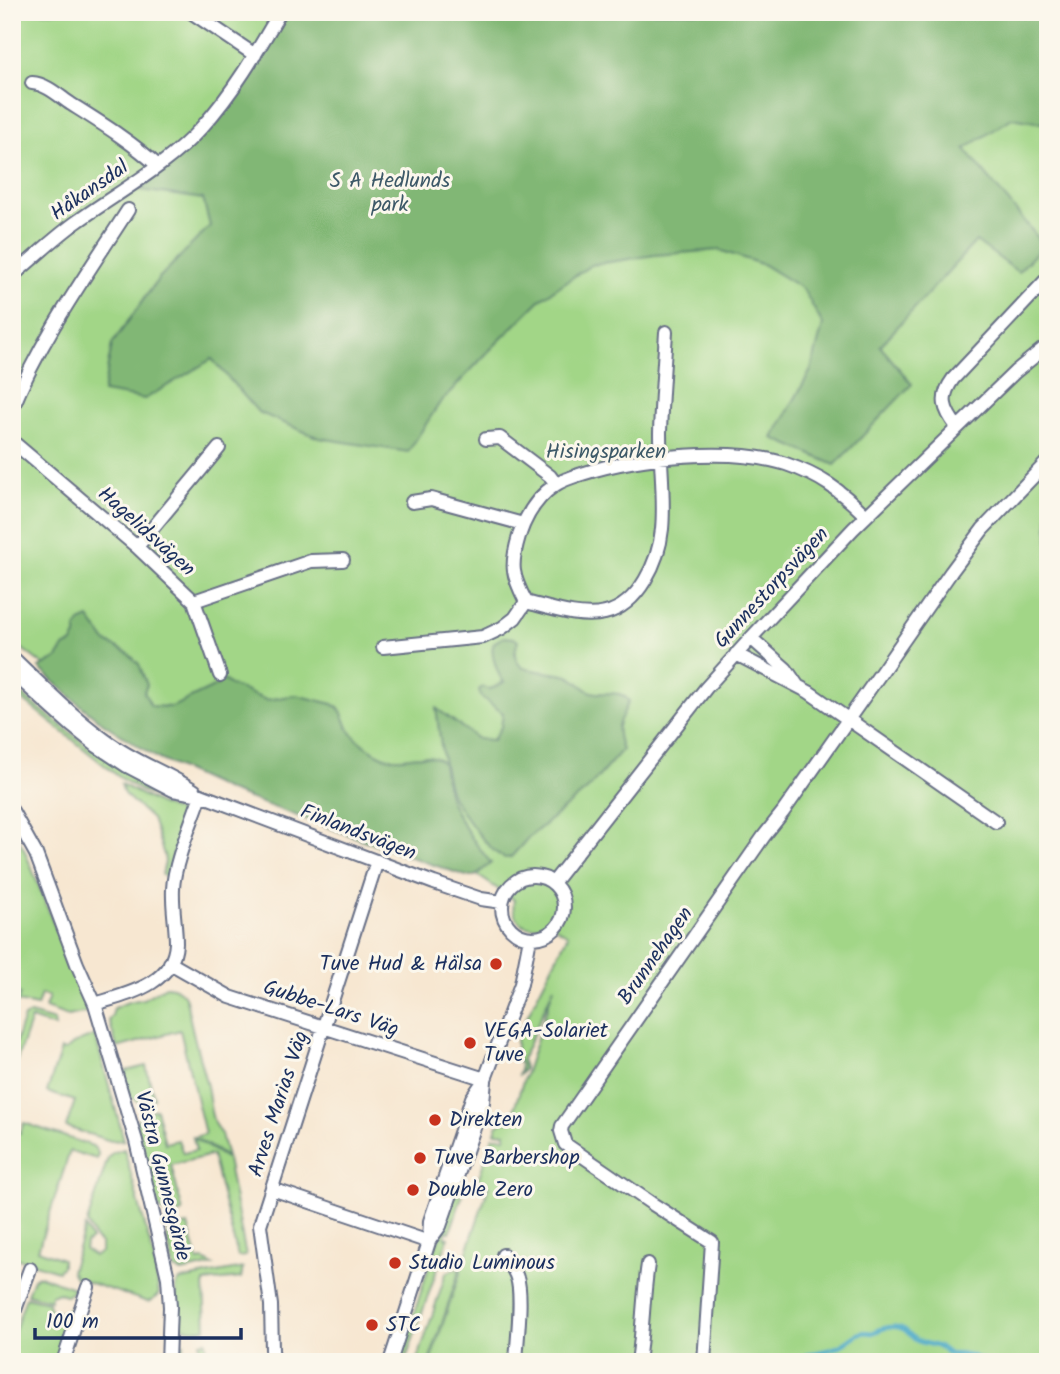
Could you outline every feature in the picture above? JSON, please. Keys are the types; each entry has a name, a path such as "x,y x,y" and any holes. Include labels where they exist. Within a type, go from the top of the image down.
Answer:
{"street":[{"path":"191,12 255,55"},
{"name":"Håkansdal","path":"12,276 76,222 158,166 201,129 255,55 280,12"},
{"name":"Håkansdal","path":"32,83 43,86 88,114 142,151 158,166"},
{"path":"12,409 43,346 128,210"},
{"path":"957,427 944,405 947,387 1048,278"},
{"path":"666,332 660,458 662,526 645,579 635,594 622,605 603,614 571,614 526,602 516,583 513,568 516,547 529,512 540,497 556,484 601,468 660,458 741,456 783,463 819,477 866,516"},
{"name":"Gunnestorpsvägen","path":"553,883 697,699 751,638 866,516 1015,372 1048,345"},
{"path":"486,439 501,439 550,475 556,484"},
{"name":"Hagelidsvägen","path":"12,440 137,547 194,601 219,675"},
{"path":"137,547 219,447"},
{"name":"Brunnehagen","path":"704,1362 712,1242 565,1144 562,1126 951,572 983,529 1048,461"},
{"path":"412,502 431,499 523,524"},
{"path":"194,601 311,561 343,559"},
{"path":"383,646 483,637 515,618 526,602"},
{"path":"751,638 786,669 797,685"},
{"path":"737,654 797,685 996,822"},
{"name":"Finlandsvägen","path":"12,657 106,741 201,795"},
{"name":"Finlandsvägen","path":"12,672 97,746 127,766 173,790 201,795 481,899 502,902"},
{"path":"95,1004 151,984 162,975 170,963 176,943 172,890 174,875 201,795"},
{"name":"Västra Gunnesgärde","path":"12,811 36,854 77,964 95,1004 136,1141 166,1266 170,1307 168,1362"},
{"name":"Arves Marias Väg","path":"276,1362 272,1350 268,1274 260,1229 377,861"},
{"path":"537,876 553,883 559,890 564,909 560,922 552,932 530,938 509,927 503,915 502,902 512,884 523,877 537,876"},
{"path":"390,1362 429,1242 440,1226 483,1102 485,1079 521,984 530,938"},
{"name":"Gubbe-Lars Väg","path":"170,963 230,997 485,1079"},
{"path":"272,1189 429,1242"},
{"path":"503,1255 517,1277 519,1290 516,1362"},
{"path":"638,1362 648,1264"},
{"path":"12,1318 30,1269"},
{"path":"64,1362 88,1287"}],"green space":[{"name":"Hisingsparken","path":"12,12 1048,12 1048,1362 430,1362 489,1186 476,1185 493,1137 505,1137 506,1133 495,1132 502,1122 510,1121 554,987 522,1059 524,1069 518,1076 520,1066 516,1058 516,1041 568,935 547,922 533,927 522,924 513,908 514,900 468,869 89,700 12,641"},
{"name":"S A Hedlunds park","path":"287,12 1048,12 1048,124 1012,118 965,149 1044,245 1018,272 976,241 880,346 912,384 835,465 773,438 811,370 823,325 803,289 764,265 719,250 655,255 591,265 542,298 488,352 439,404 408,452 319,438 258,412 212,359 145,399 103,392 112,344 159,278 210,226 203,199 140,190 203,131 255,66"},
{"path":"89,618 106,642 128,653 139,664 147,685 144,692 151,706 172,707 224,680 266,700 296,695 333,704 342,712 350,731 357,739 385,757 438,758 443,765 454,808 491,863 475,876 466,876 229,791 159,759 104,724 39,668 56,659 65,646 71,644 80,622"},
{"path":"504,637 518,641 515,656 523,668 568,676 592,692 617,693 629,701 618,729 622,750 588,789 528,838 511,857 506,858 496,852 481,836 450,791 436,708 478,739 493,740 501,727 503,713 481,697 479,690 482,687 491,689 504,682 493,657 493,647 497,640"},
{"path":"12,684 88,746 164,792 163,801 119,777 13,692"},
{"path":"121,784 184,814 167,878 162,875 164,855 152,819 124,794"},
{"path":"12,828 24,849 88,1012 68,1016 45,1008 49,997 41,994 37,1006 17,1002 20,994 12,990"},
{"path":"166,986 178,990 186,999 213,1118 221,1134 227,1157 194,1137 205,1134 180,1030 117,1048 109,1020 114,1008 143,999"},
{"path":"30,1014 54,1021 55,1027 31,1019 12,1074 12,1043 15,1044 24,1017"},
{"path":"95,1035 124,1140 111,1141 66,1127 75,1101 47,1092 61,1050 65,1051 73,1044"},
{"path":"146,1066 154,1098 139,1102 129,1095 124,1074 126,1071"},
{"path":"156,1109 165,1143 178,1140 183,1153 196,1150 193,1138 227,1159 246,1256 238,1257 212,1155 171,1165 183,1212 169,1214 158,1207 136,1123 141,1114"},
{"path":"24,1123 93,1146 98,1153 97,1159 70,1151 38,1250 62,1259 62,1266 58,1271 12,1257 12,1131 20,1133"},
{"path":"124,1149 154,1259 159,1294 148,1302 75,1278 71,1271 85,1227 91,1239 86,1243 85,1250 94,1256 101,1252 101,1244 95,1239 87,1223 108,1158 112,1153"},
{"path":"456,1193 462,1196 450,1232 446,1231 445,1237 448,1238 405,1362 399,1362 433,1253"},
{"path":"177,1225 188,1225 198,1261 204,1260 213,1265 182,1272 174,1269 167,1238 170,1229"},
{"path":"243,1268 241,1278 204,1282 206,1329 194,1330 181,1325 177,1315 178,1282"},
{"path":"460,1269 429,1362 417,1362 446,1273"},
{"path":"37,1276 77,1289 66,1296 59,1293 51,1295 50,1300 27,1294"},
{"path":"26,1297 48,1302 53,1312 63,1313 68,1308 77,1311 60,1362 12,1362 12,1339"},
{"path":"206,1341 207,1362 176,1362 177,1351 181,1345 184,1343 184,1357 200,1355 200,1342"}],"waterway":[{"path":"784,1362 834,1348 862,1333 893,1327 901,1328 916,1340 938,1347 949,1354 970,1355 986,1362"}],"place":[{"name":"Tuve Hud & Hälsa","path":"496,964"},
{"name":"VEGA-Solariet Tuve","path":"470,1043"},
{"name":"Direkten","path":"435,1120"},
{"name":"Tuve Barbershop","path":"420,1158"},
{"name":"Double Zero","path":"413,1190"},
{"name":"Studio Luminous","path":"395,1263"},
{"name":"STC","path":"372,1325"}]}
